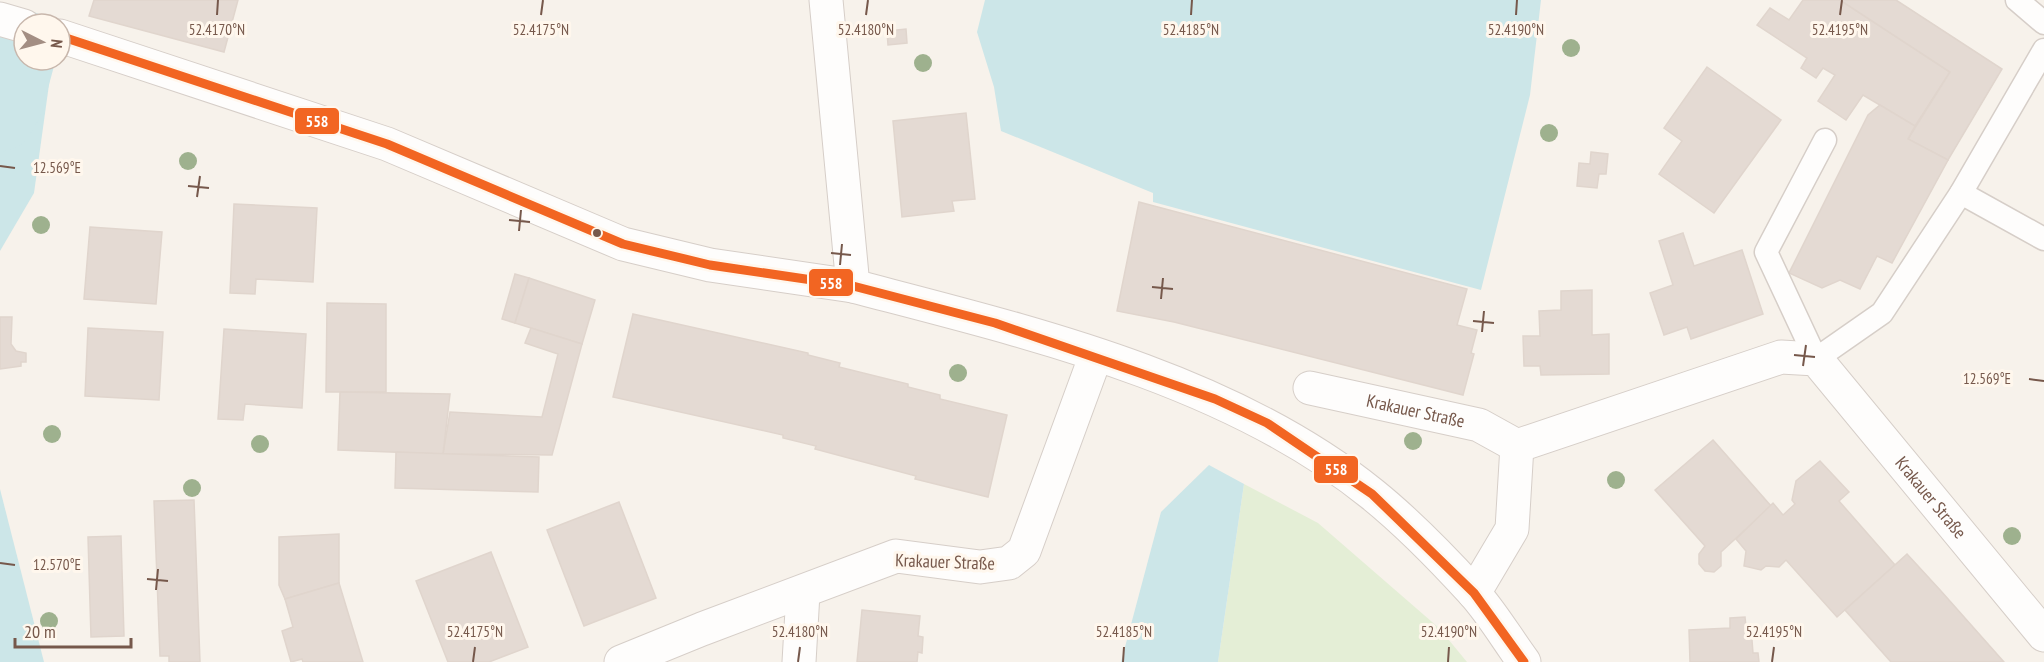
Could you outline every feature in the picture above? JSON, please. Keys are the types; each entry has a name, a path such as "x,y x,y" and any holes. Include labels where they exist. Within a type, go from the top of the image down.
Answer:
{"street":[{"path":"826,0 853,286"},
{"path":"72,40 387,144 623,244 710,265 853,286 995,323 1215,399 1267,423 1372,494 1474,593 1524,662"},
{"name":"Krakauer Straße","path":"621,662 722,621 803,593 896,556 980,567 1009,563 1024,551 1096,356"},
{"path":"1474,593 1512,529 1517,446 1781,357 1816,359"},
{"name":"Krakauer Straße","path":"1816,359 2044,635"},
{"name":"Krakauer Straße","path":"1310,388 1479,426 1517,446"},
{"path":"799,662 803,593"}],"lane":[{"path":"2017,0 2044,22"},
{"path":"1825,140 1766,252 1816,359 1882,313 1961,193 2044,51"},
{"path":"1961,193 2044,239"}],"green space":[{"path":"1244,484 1318,523 1439,628 1467,662 1218,662"}],"water":[{"path":"985,0 1541,0 1530,95 1481,290 1153,202 1153,193 1001,131 994,87 977,32"},
{"path":"0,55 12,59 12,72 51,72 34,193 0,251"},
{"path":"1209,465 1244,484 1218,662 1121,662 1161,512"},
{"path":"0,489 44,662 0,662"}],"building":[{"path":"94,0 238,0 224,52 89,16"},
{"path":"1803,0 1840,0 1950,72 1915,126 1863,95 1846,120 1818,101 1835,75 1823,68 1816,78 1801,68 1807,58 1757,25 1770,8 1789,20"},
{"path":"1840,0 1896,0 2002,69 1948,160 1908,139 1950,72"},
{"path":"906,29 907,43 888,45 887,31"},
{"path":"1707,67 1781,120 1714,213 1659,174 1682,141 1664,128"},
{"path":"1880,105 1915,126 1908,139 1948,160 1892,263 1877,256 1860,289 1840,280 1822,288 1789,273 1868,115"},
{"path":"966,113 975,199 952,201 954,211 902,217 893,121"},
{"path":"1591,152 1608,154 1606,174 1599,174 1597,188 1577,186 1579,163 1590,164"},
{"path":"1139,202 1467,289 1457,325 1477,330 1471,353 1474,354 1463,395 1174,322 1117,311"},
{"path":"234,204 317,208 313,282 256,279 255,294 230,293"},
{"path":"90,227 162,232 156,304 84,299"},
{"path":"1683,233 1694,266 1742,250 1763,314 1691,339 1687,327 1664,335 1650,293 1673,285 1659,241"},
{"path":"515,274 529,278 515,323 502,319"},
{"path":"529,278 595,300 582,344 515,323"},
{"path":"1592,290 1592,335 1609,334 1609,374 1541,375 1540,366 1524,366 1523,336 1540,336 1539,311 1561,310 1561,291"},
{"path":"327,303 386,304 386,392 326,392"},
{"path":"633,314 808,353 808,355 840,363 839,367 908,384 908,387 940,395 940,399 1007,415 988,497 915,479 916,476 815,449 816,446 783,438 783,435 613,397"},
{"path":"0,317 12,317 11,344 16,351 26,353 26,362 21,362 21,366 0,369"},
{"path":"88,328 163,332 159,400 85,396"},
{"path":"531,328 582,344 552,455 443,454 450,412 542,417 558,354 525,343"},
{"path":"224,329 306,334 302,408 245,404 243,420 218,419"},
{"path":"340,392 450,394 443,454 338,450"},
{"path":"1713,440 1771,506 1721,552 1721,566 1714,572 1705,571 1699,564 1699,554 1705,546 1655,490"},
{"path":"396,452 539,457 538,492 395,488"},
{"path":"1820,461 1849,492 1839,501 1895,565 1837,617 1786,560 1779,567 1766,566 1761,570 1744,566 1746,551 1736,539 1773,503 1783,515 1795,504 1792,500 1796,481"},
{"path":"194,500 200,662 169,662 169,656 160,656 154,501"},
{"path":"619,502 656,598 584,626 547,530"},
{"path":"339,534 339,583 285,599 279,585 279,537"},
{"path":"121,536 124,636 91,637 88,537"},
{"path":"491,552 528,647 489,662 448,662 416,581"},
{"path":"1907,554 2004,662 1891,662 1845,610"},
{"path":"339,583 363,662 303,662 302,659 291,662 282,631 293,627 285,599"},
{"path":"862,610 920,616 918,636 923,637 922,653 918,652 917,662 857,662"},
{"path":"1745,617 1746,627 1751,627 1753,653 1758,653 1759,662 1690,662 1689,630 1730,628 1730,618"}],"waterway":[{"path":"0,117 8,104 17,72"}],"transit line":[{"name":"558","path":"72,40 387,144 623,244 710,265 853,286 995,323 1215,399 1267,423 1372,494 1474,593 1524,662"}]}
